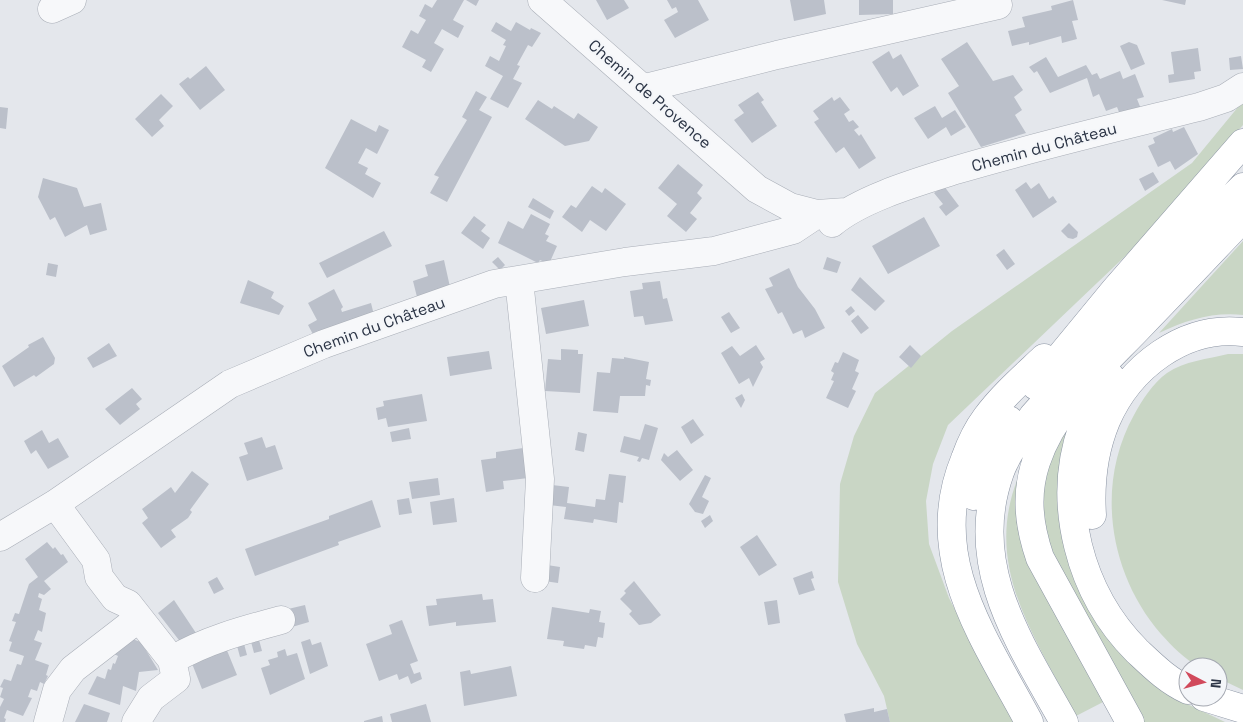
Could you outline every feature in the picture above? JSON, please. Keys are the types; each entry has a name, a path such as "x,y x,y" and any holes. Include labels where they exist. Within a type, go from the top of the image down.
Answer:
{"highway":[{"path":"1064,722 1026,654 1000,597 980,566 972,543 971,522 975,489 985,458 1012,416 1116,290 1243,143"},
{"path":"1000,597 990,561 988,529 992,498 998,480 1016,442 1033,416 1192,239 1243,187"},
{"path":"1130,722 1040,558 1032,533 1028,505 1031,481 1042,447 1058,418 1088,380 1243,218"},
{"path":"1178,685 1167,679 1132,646 1106,614 1096,596 1081,558 1076,540 1072,496 1075,462 1082,426 1096,397 1186,278"},
{"path":"1029,722 968,607 953,555 951,526 953,498 960,472 985,420 1006,394 1116,290"},
{"path":"1178,672 1156,656 1141,639 1123,614 1107,582 1092,524 1091,492 1095,463 1107,421 1124,390 1146,366 1171,346 1198,335 1227,330 1243,332"}],"street":[{"name":"Chemin de Provence","path":"542,0 645,88 757,188 790,207 817,214"},
{"path":"645,88 777,55 998,4"},
{"name":"Chemin du Château","path":"793,230 820,233 846,212 911,184 1024,151 1200,106 1226,98 1243,87"},
{"path":"757,188 764,216 766,238"},
{"name":"Chemin du Château","path":"0,537 55,504 230,384 324,344 494,284 625,262 714,251 793,230 817,214 846,212"},
{"path":"519,280 540,479 534,578"},
{"path":"55,504 96,560 99,577 115,598 134,611 172,660 176,679 151,698 136,722"},
{"path":"48,722 57,690 73,669 134,611"},
{"path":"172,660 186,651 234,632 281,620"}],"green space":[{"path":"1243,101 1243,125 1140,242 948,425 933,464 926,501 929,544 949,598 1013,722 890,722 884,696 857,644 838,582 840,484 854,436 875,393 952,331 1192,163"},
{"path":"1243,241 1243,315 1232,314 1200,318 1159,333"},
{"path":"1228,354 1243,354 1243,690 1228,683 1228,657 1184,657 1161,634 1143,610 1129,584 1119,557 1113,528 1114,470 1122,442 1134,415 1144,398 1162,377 1174,369 1196,361"},
{"path":"1072,417 1062,525 1178,695 1178,707 1194,707 1225,722 1144,722 1069,595 1048,551 1041,502 1047,462"},
{"path":"1031,451 1021,500 1107,700 1076,716 1026,619 1014,588 1007,556 1007,522 1014,488"}],"building":[{"path":"437,0 464,0 453,20 464,26 458,38 442,29 434,43 444,49 431,72 422,67 426,60 402,47 411,30 418,34 426,20 419,16 425,4 432,8"},
{"path":"466,0 479,0 476,6"},
{"path":"596,0 624,0 629,8 607,20"},
{"path":"667,0 698,0 709,20 675,38 664,20 678,12 676,7 672,9"},
{"path":"790,0 824,0 826,14 794,21"},
{"path":"859,0 893,0 893,14 859,15"},
{"path":"1073,0 1078,20 1072,21 1077,39 1062,43 1061,36 1029,45 1029,42 1012,46 1008,31 1025,27 1022,17 1052,10 1051,6"},
{"path":"1162,0 1186,0 1185,5"},
{"path":"496,22 511,31 516,22 530,30 531,28 541,33 532,47 528,45 517,65 520,66 513,79 522,83 508,108 490,99 503,76 485,66 490,56 499,61 506,46 503,45 506,40 491,31"},
{"path":"967,42 993,81 1013,75 1023,90 1014,97 1022,110 1015,115 1026,133 981,147 948,93 959,86 941,59"},
{"path":"1129,42 1137,45 1145,64 1131,70 1120,46"},
{"path":"1198,48 1201,71 1194,72 1195,79 1169,83 1168,75 1174,74 1171,52"},
{"path":"889,51 893,59 901,54 919,86 903,96 897,87 891,92 872,62"},
{"path":"1241,56 1243,69 1230,70 1229,58"},
{"path":"1046,57 1058,77 1086,65 1092,75 1097,73 1100,79 1120,71 1123,79 1135,74 1144,97 1137,99 1141,109 1121,117 1117,107 1106,111 1099,94 1093,97 1087,78 1050,93 1037,71 1034,73 1029,67"},
{"path":"206,66 225,90 200,110 179,84 188,77 190,79"},
{"path":"476,91 487,97 479,110 492,117 447,202 430,193 439,177 434,175 467,120 462,117"},
{"path":"758,92 764,100 761,102 777,126 752,143 734,120 744,113 738,105"},
{"path":"161,94 173,106 159,120 164,126 152,137 135,119"},
{"path":"832,97 834,101 840,97 850,110 844,114 849,122 853,120 859,127 854,130 859,136 861,134 876,158 859,169 844,147 836,153 814,122 819,119 813,111"},
{"path":"538,100 552,109 554,106 574,119 578,113 598,127 589,141 565,146 525,119"},
{"path":"935,106 942,118 955,110 966,127 951,136 946,127 928,139 914,118"},
{"path":"0,107 8,108 6,129 0,128"},
{"path":"351,119 376,132 379,125 389,130 377,154 366,148 358,163 368,168 365,174 381,183 373,198 325,168"},
{"path":"1184,127 1198,154 1175,170 1170,161 1158,167 1148,146 1155,143 1153,138 1172,129 1173,132"},
{"path":"678,164 703,185 697,193 702,198 690,213 697,219 686,232 667,216 677,204 658,188"},
{"path":"1153,172 1159,182 1145,191 1139,179"},
{"path":"43,178 77,188 84,207 101,203 107,230 90,235 87,225 65,237 55,217 50,220 38,197"},
{"path":"1026,182 1031,189 1039,183 1049,199 1053,196 1057,202 1033,218 1015,190"},
{"path":"592,186 602,193 605,188 626,204 606,231 590,220 582,232 562,217 571,205 576,208"},
{"path":"944,186 959,206 946,216 939,207 943,204 934,193"},
{"path":"533,198 554,211 550,219 528,207"},
{"path":"531,214 550,224 545,234 549,236 546,241 557,246 549,264 540,260 538,263 498,243 508,221 523,229"},
{"path":"474,216 486,225 481,231 490,238 483,249 461,233"},
{"path":"924,217 940,246 888,274 872,246"},
{"path":"1069,223 1078,232 1077,237 1073,239 1068,238 1061,231"},
{"path":"384,231 392,246 327,278 319,263"},
{"path":"1004,249 1015,264 1007,270 996,255"},
{"path":"498,257 505,265 500,270 492,262"},
{"path":"827,257 841,262 837,273 823,269"},
{"path":"444,260 450,287 417,297 413,281 428,276 425,265"},
{"path":"48,263 58,265 56,277 46,275"},
{"path":"789,268 798,287 815,309 825,328 805,338 802,330 793,334 782,312 778,314 765,289 773,286 769,278"},
{"path":"860,277 885,301 875,311 851,290"},
{"path":"248,280 274,292 271,298 284,306 279,315 240,303"},
{"path":"660,281 663,299 667,298 673,321 645,325 643,316 634,317 630,291 643,289 642,283"},
{"path":"334,289 343,307 341,309 342,312 371,303 374,315 316,340 308,325 317,320 308,303"},
{"path":"584,300 589,326 546,334 541,308"},
{"path":"851,306 855,311 849,316 845,311"},
{"path":"729,312 740,328 731,333 721,317"},
{"path":"858,315 869,328 861,334 851,321"},
{"path":"43,337 55,358 54,364 36,377 34,375 14,387 2,366 29,347 28,345"},
{"path":"109,343 117,356 93,368 87,358"},
{"path":"756,345 765,359 760,362 763,367 753,387 749,378 739,384 721,353 732,346 740,356"},
{"path":"910,345 921,356 911,368 899,357"},
{"path":"561,349 578,350 578,354 583,354 580,393 545,391 548,359 561,360"},
{"path":"489,351 492,369 450,376 447,357"},
{"path":"843,352 859,360 855,371 859,373 852,389 856,391 848,408 826,398 834,381 831,380 834,373 831,371 835,362 838,363"},
{"path":"624,357 649,362 646,379 651,380 650,386 646,385 645,396 620,396 618,413 593,411 597,372 610,373 612,358 624,359"},
{"path":"132,388 142,399 136,404 140,409 120,425 105,409"},
{"path":"422,394 427,421 388,427 386,418 378,420 376,408 384,406 383,401"},
{"path":"742,394 745,400 741,408 735,398"},
{"path":"693,419 704,435 691,444 681,427"},
{"path":"645,424 658,428 649,460 642,458 640,462 637,461 639,457 620,452 624,436 640,440"},
{"path":"409,428 411,439 392,442 390,432"},
{"path":"42,430 49,443 58,438 69,457 48,469 36,450 31,454 24,441"},
{"path":"578,432 587,434 584,452 575,450"},
{"path":"262,437 266,448 275,445 283,469 247,481 239,457 248,454 244,443"},
{"path":"523,448 528,478 503,481 504,489 486,492 481,460 496,458 496,452"},
{"path":"677,450 693,470 680,481 661,460 664,453 668,457"},
{"path":"192,471 209,484 190,510 192,512 188,518 171,530 176,537 161,548 142,523 148,518 142,509 171,487 175,493"},
{"path":"609,474 626,476 623,503 619,502 617,523 594,519 593,523 564,519 566,507 549,505 552,485 569,487 567,503 595,507 596,499 605,500"},
{"path":"705,475 711,478 702,497 709,501 703,514 695,512 689,504"},
{"path":"438,478 440,495 412,499 409,482"},
{"path":"409,498 412,513 399,515 397,500"},
{"path":"454,498 457,522 433,525 430,502"},
{"path":"372,500 381,527 338,542 339,545 255,576 245,549 329,519 329,516"},
{"path":"710,515 713,521 705,528 701,521"},
{"path":"757,535 777,565 759,576 740,547"},
{"path":"47,542 53,549 55,547 61,555 63,554 68,562 44,581 51,589 44,595 39,593 38,597 42,599 39,610 46,613 42,632 38,630 34,640 42,643 35,660 49,665 46,675 48,676 44,684 40,682 37,691 31,689 28,697 32,698 23,716 7,710 4,718 6,719 5,722 0,722 0,707 4,699 0,697 3,688 0,687 4,679 11,681 17,664 21,665 24,656 9,651 12,642 9,641 16,622 12,621 15,613 19,614 29,584 38,577 25,559"},
{"path":"547,565 560,567 558,583 544,581"},
{"path":"812,571 814,578 811,579 815,590 799,595 793,578"},
{"path":"217,577 224,589 214,594 208,582"},
{"path":"634,581 661,615 651,623 639,625 629,614 632,611 620,599 626,593 624,591"},
{"path":"482,594 483,600 493,599 496,622 456,626 456,622 429,626 426,606 437,605 436,599"},
{"path":"174,600 196,633 182,644 158,613"},
{"path":"777,600 780,623 768,625 764,602"},
{"path":"305,605 309,622 292,627 288,609"},
{"path":"552,607 589,613 590,609 601,611 599,622 605,623 603,638 598,637 596,647 585,645 584,649 563,646 564,641 547,639"},
{"path":"402,620 418,661 410,664 414,674 420,672 422,679 411,684 408,676 399,680 397,674 379,681 366,644 392,634 389,625"},
{"path":"123,636 141,642 158,670 139,672 136,691 123,686 120,705 88,694 97,676 105,679 108,669 111,670 113,663 115,664 118,656 112,653"},
{"path":"258,636 262,651 254,653 250,638"},
{"path":"310,639 312,645 321,642 328,666 310,674 301,642"},
{"path":"243,640 247,655 240,657 236,642"},
{"path":"226,648 237,675 202,689 191,661"},
{"path":"285,649 287,656 297,653 305,679 270,695 261,668 270,665 268,660 278,657 277,652"},
{"path":"511,666 517,696 464,706 460,672 470,670 471,674"},
{"path":"84,704 110,713 107,722 75,722"},
{"path":"426,704 431,722 392,722 390,714"},
{"path":"874,708 874,712 887,709 890,722 846,722 844,714"},
{"path":"382,716 383,722 364,722 364,721"}]}
